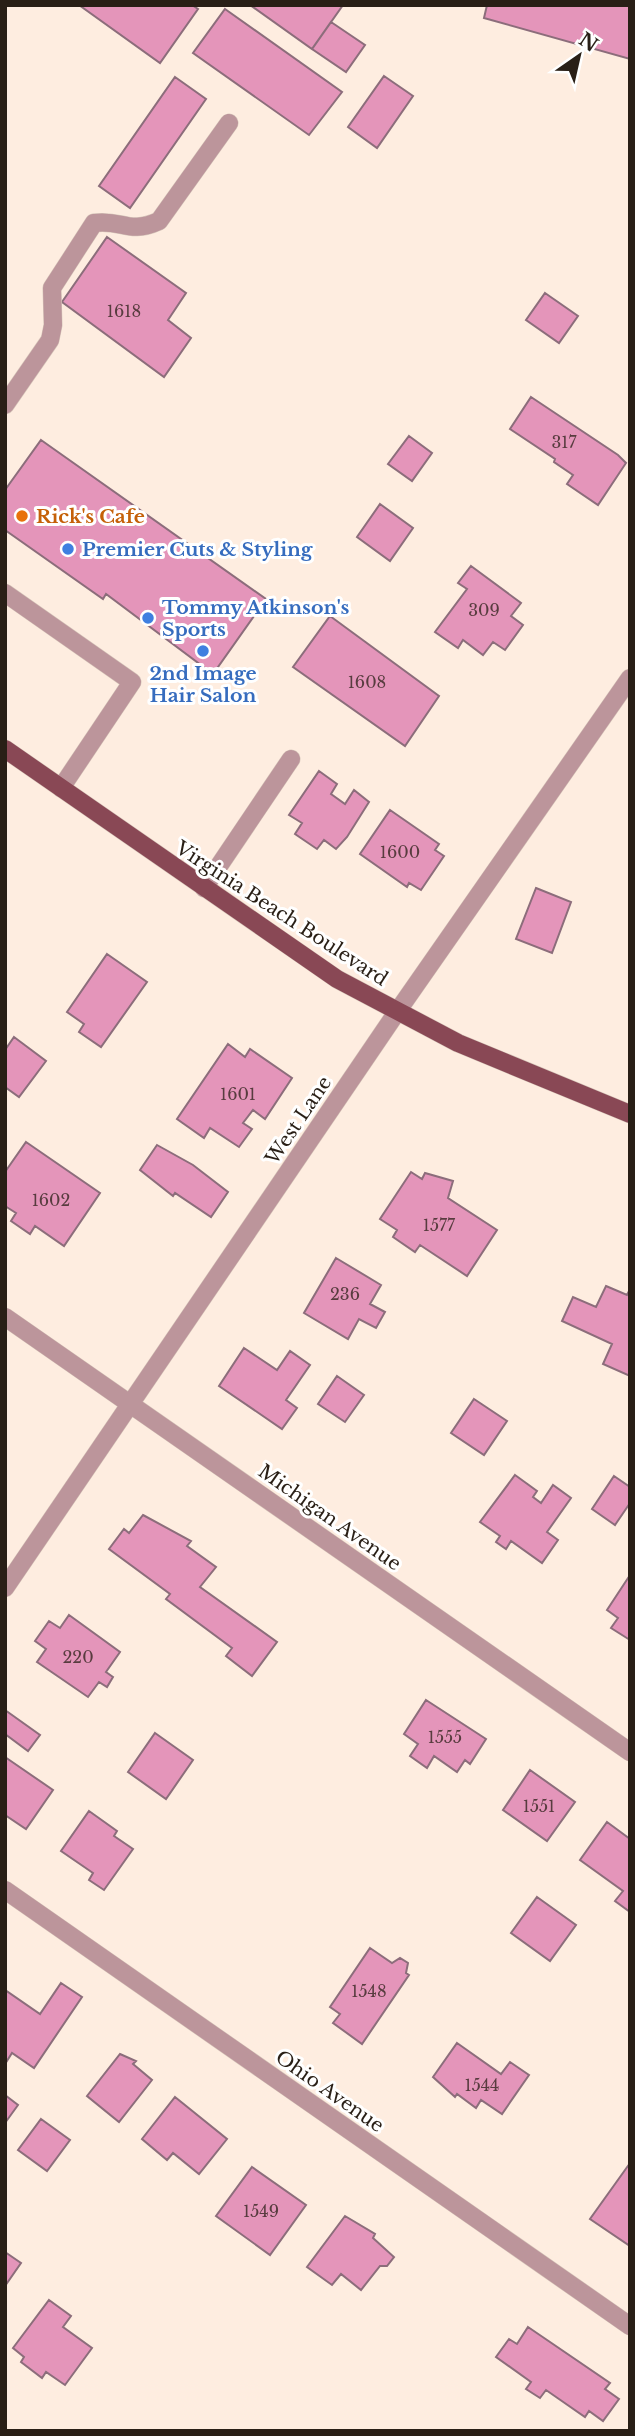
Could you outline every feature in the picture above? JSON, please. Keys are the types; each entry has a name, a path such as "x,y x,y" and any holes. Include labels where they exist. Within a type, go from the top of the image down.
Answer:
{"main road":[{"name":"Virginia Beach Boulevard","path":"5,749 337,979 458,1044 630,1114"}],"street":[{"path":"5,405 50,340 53,325 52,288 94,223 108,221 144,228 159,221 229,123"},
{"path":"5,593 132,682 61,788"},
{"name":"West Lane","path":"5,1588 397,1013 630,678"},
{"path":"204,888 291,759"},
{"name":"Michigan Avenue","path":"5,1317 630,1752"},
{"name":"Ohio Avenue","path":"5,1890 630,2326"}],"building":[{"path":"79,5 192,5 198,9 160,63"},
{"path":"250,5 343,5 312,49"},
{"path":"487,5 630,5 630,59 484,18"},
{"path":"225,9 342,92 309,135 193,53"},
{"path":"331,22 365,45 346,72 312,49"},
{"path":"384,76 413,96 377,148 348,127"},
{"path":"175,77 206,99 130,208 99,186"},
{"path":"107,237 186,293 168,320 191,338 164,377 62,302"},
{"path":"545,293 578,316 559,343 526,320"},
{"path":"531,397 626,463 598,505 567,484 573,475 554,462 555,459 510,429"},
{"path":"409,436 432,453 412,481 388,464"},
{"path":"41,440 266,599 213,674 106,594 103,599 5,530 5,490"},
{"path":"380,504 413,528 390,561 357,537"},
{"path":"471,566 521,603 511,616 523,625 505,650 493,642 483,655 463,640 458,648 435,632 467,589 458,583"},
{"path":"330,616 439,696 405,746 293,667"},
{"path":"319,771 337,784 331,794 345,804 354,790 369,802 347,837 336,849 324,840 317,849 295,834 302,823 289,815"},
{"path":"390,810 439,844 435,850 444,856 421,890 409,883 407,887 360,854"},
{"path":"536,888 571,902 552,953 516,939"},
{"path":"107,954 147,982 101,1047 79,1032 84,1024 67,1012"},
{"path":"14,1037 46,1061 19,1097 5,1087 5,1050"},
{"path":"228,1044 245,1057 250,1049 292,1078 265,1119 253,1110 243,1123 252,1129 239,1147 210,1128 204,1138 177,1119"},
{"path":"26,1142 100,1193 64,1246 35,1226 30,1234 11,1221 16,1213 5,1206 5,1172"},
{"path":"157,1145 193,1165 228,1192 211,1217 175,1193 173,1196 140,1170"},
{"path":"411,1172 422,1179 425,1173 453,1181 448,1198 497,1230 467,1276 420,1245 415,1252 393,1237 397,1230 380,1219"},
{"path":"336,1258 381,1285 370,1304 385,1312 376,1328 359,1319 348,1339 304,1313"},
{"path":"606,1286 627,1295 630,1289 630,1376 603,1364 612,1344 562,1321 573,1297 596,1307"},
{"path":"244,1348 277,1370 290,1351 310,1365 286,1400 297,1408 282,1429 219,1386"},
{"path":"337,1376 364,1395 345,1422 318,1404"},
{"path":"474,1399 507,1421 484,1455 451,1433"},
{"path":"515,1475 537,1491 533,1497 541,1503 553,1485 571,1498 547,1532 558,1540 542,1563 511,1541 506,1549 496,1542 500,1536 480,1522"},
{"path":"614,1476 630,1487 630,1503 615,1525 592,1509"},
{"path":"143,1515 191,1541 187,1546 216,1567 200,1587 277,1642 252,1676 226,1656 232,1648 166,1599 170,1594 109,1549 124,1529 129,1533"},
{"path":"630,1575 630,1640 611,1628 618,1618 607,1610"},
{"path":"69,1615 120,1652 106,1672 113,1677 107,1687 99,1682 88,1697 37,1662 46,1649 35,1641 49,1621 60,1628"},
{"path":"426,1700 486,1739 470,1764 465,1760 457,1772 434,1756 427,1768 410,1756 418,1744 404,1734"},
{"path":"5,1710 40,1735 28,1751 5,1734"},
{"path":"155,1733 193,1760 166,1799 128,1772"},
{"path":"5,1757 53,1790 26,1829 5,1815"},
{"path":"530,1770 575,1802 547,1841 503,1810"},
{"path":"89,1811 117,1831 114,1836 133,1849 104,1890 89,1880 93,1873 61,1851"},
{"path":"607,1822 630,1839 630,1912 615,1901 623,1891 580,1860"},
{"path":"537,1897 576,1925 550,1961 511,1933"},
{"path":"370,1948 392,1963 400,1958 408,1963 406,1973 409,1975 362,2044 333,2023 340,2014 330,2007"},
{"path":"61,1983 82,1997 34,2068 12,2053 5,2064 5,1990 40,2014"},
{"path":"457,2043 501,2074 510,2062 529,2075 502,2114 481,2100 476,2108 457,2094 455,2097 433,2077"},
{"path":"120,2054 136,2061 133,2064 152,2080 119,2122 87,2096"},
{"path":"5,2095 18,2105 5,2123"},
{"path":"175,2097 227,2139 199,2174 173,2153 167,2160 142,2139"},
{"path":"41,2119 70,2140 47,2171 18,2150"},
{"path":"630,2163 630,2246 590,2219"},
{"path":"252,2167 306,2205 270,2255 216,2216"},
{"path":"345,2216 375,2234 373,2238 394,2257 387,2266 380,2266 361,2290 341,2274 332,2285 307,2267"},
{"path":"5,2252 21,2263 5,2286"},
{"path":"49,2300 71,2316 63,2327 92,2348 65,2385 46,2372 42,2378 21,2362 24,2357 13,2348"},
{"path":"528,2327 610,2383 605,2389 619,2399 603,2421 589,2411 585,2417 546,2390 540,2398 526,2389 531,2382 496,2357 509,2339 517,2344"}],"place":[{"name":"Rick's Cafe","path":"22,516"},
{"name":"Premier Cuts & Styling","path":"68,549"},
{"name":"Tommy Atkinson's Sports","path":"148,618"},
{"name":"2nd Image Hair Salon","path":"203,651"}]}
